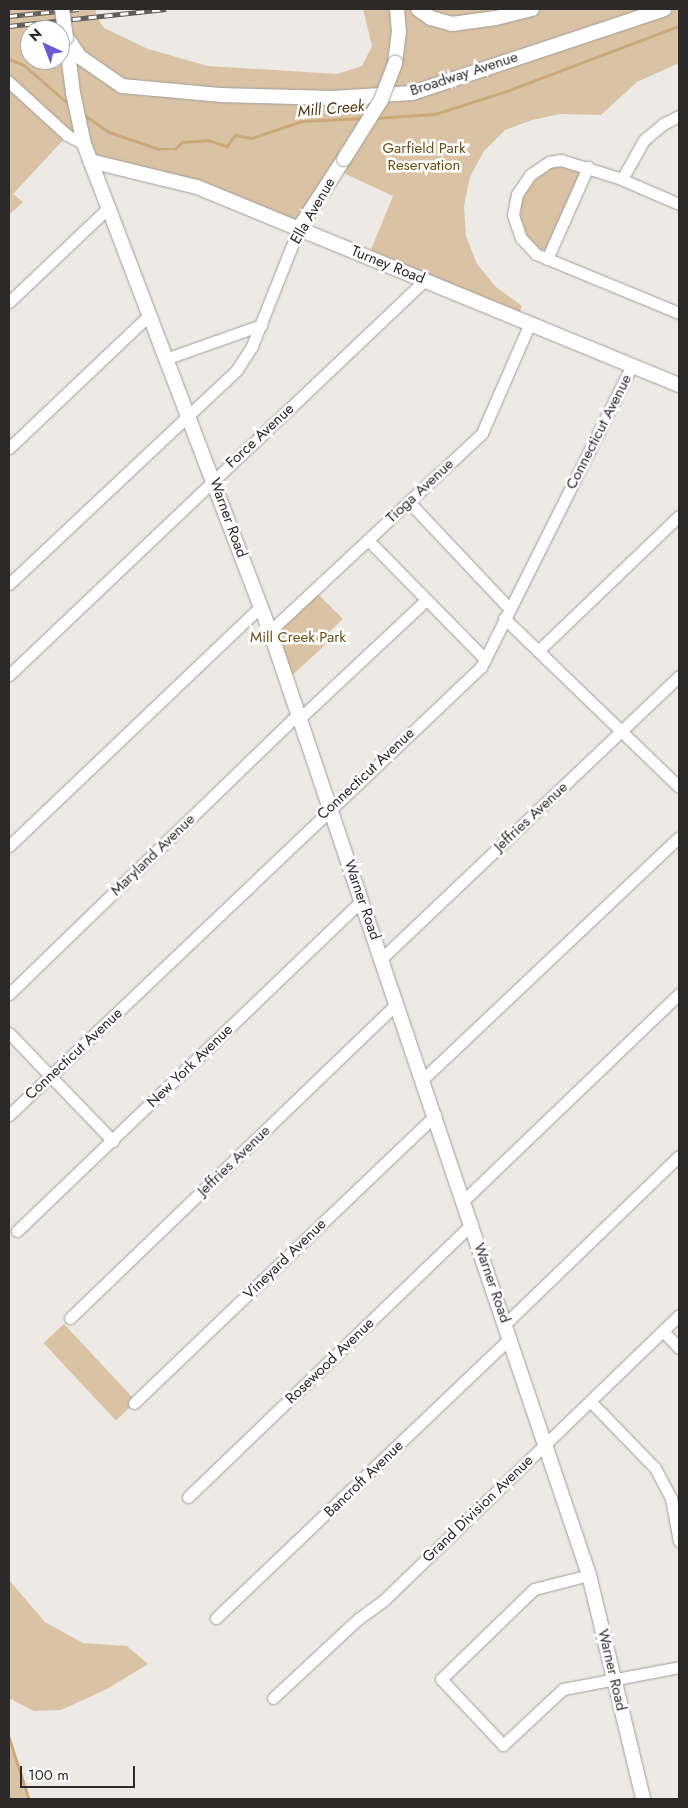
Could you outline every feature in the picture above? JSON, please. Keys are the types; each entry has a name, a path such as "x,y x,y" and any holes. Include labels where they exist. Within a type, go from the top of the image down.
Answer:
{"main road":[{"name":"Ella Avenue","path":"299,228 381,100 395,63 399,32 397,9"},
{"path":"418,9 431,18 452,24 496,18 532,9"},
{"name":"Broadway Avenue","path":"70,43 80,57 122,86 220,95 333,98 412,93 664,9"},
{"name":"Warner Road","path":"70,70 77,120 84,144 149,315 168,358 270,631 546,1443 589,1575 643,1799"},
{"name":"Turney Road","path":"90,161 197,187 679,385"}],"street":[{"path":"9,82 68,135 84,144"},
{"path":"622,179 644,140 663,124 679,116"},
{"path":"679,204 622,179 561,160 549,162 530,175 517,194 513,215 516,228 528,248 547,259 679,313"},
{"path":"547,259 588,167"},
{"path":"9,302 109,207"},
{"name":"Ella Avenue","path":"9,584 236,371 261,325 299,228"},
{"name":"Force Avenue","path":"9,675 425,280"},
{"path":"9,448 149,315"},
{"name":"Tioga Avenue","path":"270,631 482,432 530,323"},
{"path":"168,358 261,325"},
{"name":"Connecticut Avenue","path":"9,1115 51,1077 485,659 506,613 632,366"},
{"path":"409,502 538,651 679,787"},
{"path":"538,651 679,516"},
{"path":"368,540 485,659"},
{"name":"Maryland Avenue","path":"9,994 298,717 426,600"},
{"path":"9,846 260,607"},
{"name":"Jeffries Avenue","path":"382,958 679,676"},
{"path":"423,1079 679,837"},
{"name":"New York Avenue","path":"17,1232 362,900"},
{"path":"464,1200 679,994"},
{"name":"Jeffries Avenue","path":"70,1318 396,1004"},
{"path":"9,1032 112,1141"},
{"name":"Vineyard Avenue","path":"134,1403 435,1115"},
{"path":"506,1323 679,1156"},
{"name":"Rosewood Avenue","path":"188,1497 472,1224"},
{"name":"Grand Division Avenue","path":"273,1698 358,1619 384,1600 679,1315"},
{"path":"663,1331 679,1348"},
{"name":"Bancroft Avenue","path":"216,1618 510,1338"},
{"path":"590,1401 655,1468 671,1498 679,1540"},
{"path":"589,1575 534,1589 441,1679 502,1745 562,1689 679,1667"}],"green space":[{"name":"Garfield Park Reservation","path":"9,9 96,9 96,16 104,28 148,49 208,66 337,74 362,66 372,46 363,9 679,9 679,63 637,82 601,115 560,114 532,120 505,130 484,151 470,177 464,206 466,236 477,264 496,287 522,306 517,318 368,257 393,196 337,170 299,228 197,187 90,161 68,135 13,194 23,202 9,215"},
{"path":"561,165 577,170 579,175 548,248 541,251 524,234 520,224 522,194 532,179 551,167"},
{"name":"Mill Creek Park","path":"314,590 343,619 322,639 326,644 286,681 270,631"},
{"path":"64,1324 136,1402 116,1421 44,1343"},
{"path":"9,1580 45,1622 83,1643 127,1646 148,1664 107,1689 61,1710 34,1711 9,1698"},
{"path":"9,1737 13,1747 29,1799 9,1799"}],"waterway":[{"name":"Mill Creek","path":"375,118 435,114 504,92 679,26"},
{"name":"Mill Creek","path":"9,59 24,65 70,105"},
{"name":"Mill Creek","path":"83,114 109,132 159,149 175,149 182,142 208,140 227,146 235,135 252,138 302,121 364,118"},
{"name":"Mill Creek","path":"9,1737 29,1799"}],"railway":[{"path":"9,16 79,9"},
{"path":"9,26 166,9"}]}
